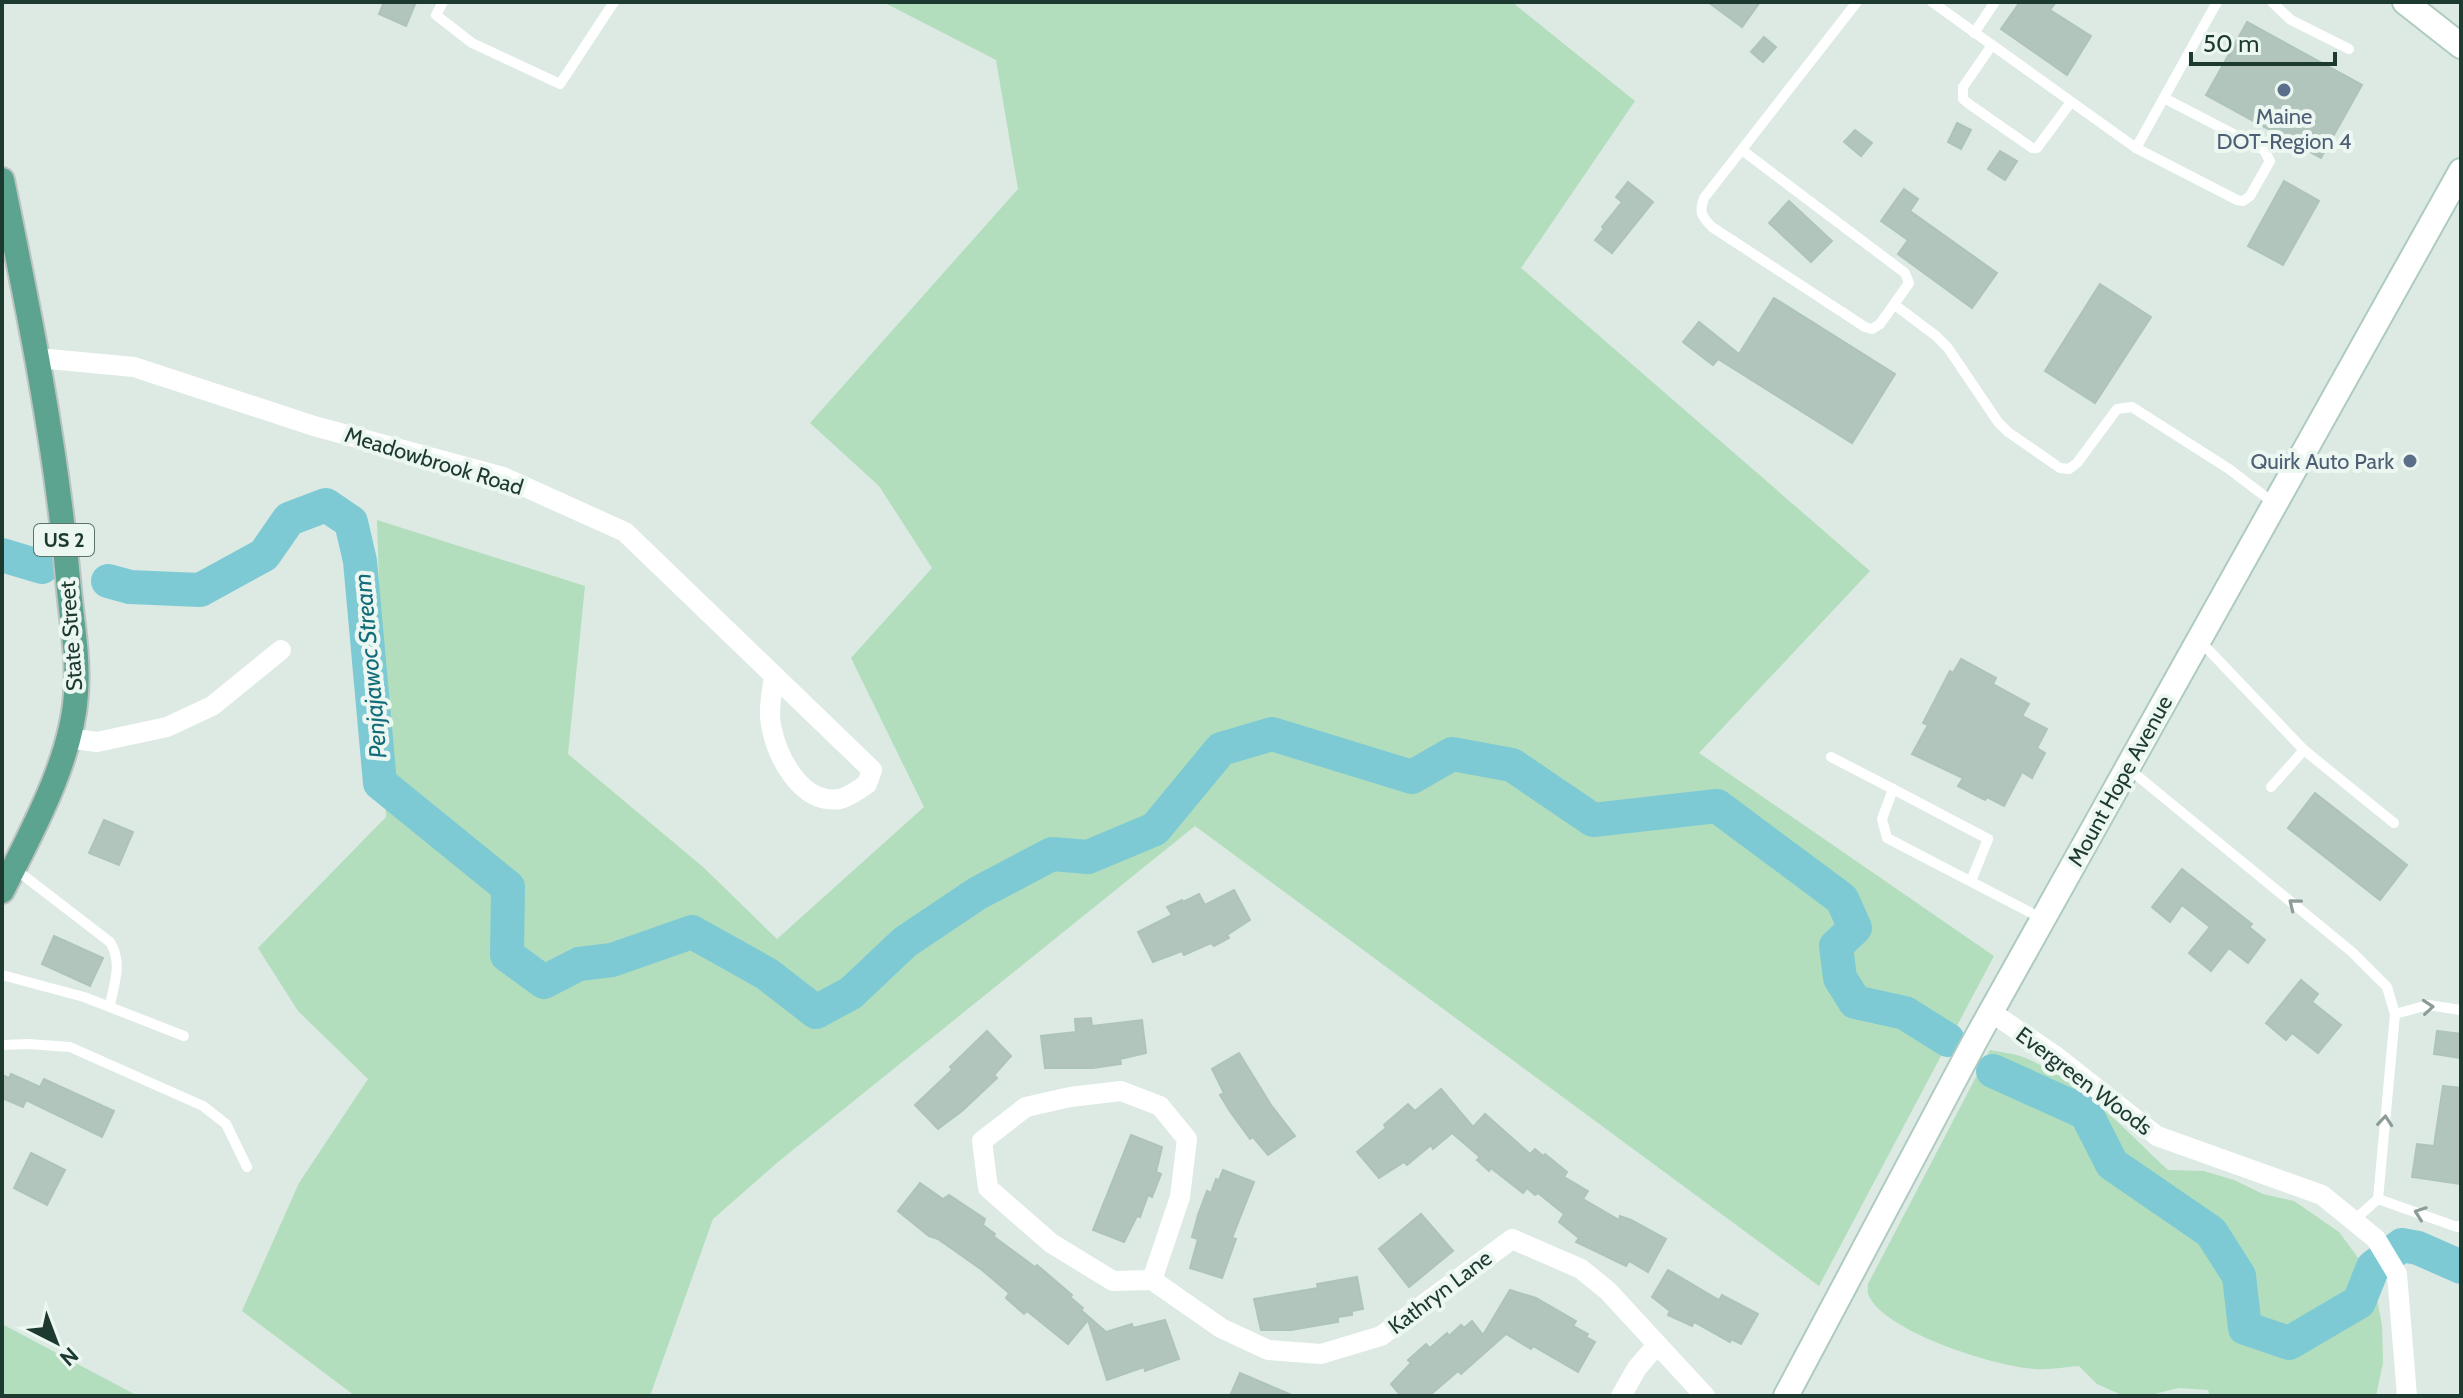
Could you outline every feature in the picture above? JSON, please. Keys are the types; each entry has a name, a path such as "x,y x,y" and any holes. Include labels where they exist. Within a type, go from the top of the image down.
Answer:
{"main road":[{"name":"State Street","path":"2,180 38,358 55,462 76,695 57,775 2,891"}],"street":[{"path":"2405,2 2461,46"},
{"name":"Mount Hope Avenue","path":"1786,1396 1991,1012 2461,171"},
{"name":"Meadowbrook Road","path":"38,358 134,367 314,426 503,477 625,532 872,770 867,784 841,799 815,797 794,779 778,748 770,723 774,676"},
{"path":"67,738 97,742 167,727 212,706 281,650"},
{"name":"Evergreen Woods","path":"1991,1012 2057,1057 2157,1136 2322,1195 2376,1239 2397,1274 2407,1396"},
{"path":"1121,1091 1160,1106 1187,1139 1180,1197 1152,1280 1113,1281 1051,1243 988,1188 982,1141 1026,1107 1070,1097 1121,1091"},
{"name":"Kathryn Lane","path":"1152,1280 1221,1328 1268,1350 1321,1354 1381,1336 1512,1239 1581,1269 1608,1291 1656,1346"},
{"path":"1621,1396 1637,1368 1656,1346 1705,1396"}],"lane":[{"path":"443,2 436,15 472,43 560,84 614,2"},
{"path":"1742,150 1905,273 1909,283 1880,324 1872,329 1865,327 1712,227 1702,217 1700,210 1704,198 1857,2"},
{"path":"1932,2 2136,148 2237,200 2243,201 2250,196 2270,161 2264,150 2164,98"},
{"path":"1974,33 1995,2"},
{"path":"2136,148 2217,2"},
{"path":"2272,2 2291,20 2349,49"},
{"path":"1992,45 1963,87 1963,99 1969,104 2032,148 2037,148 2071,102"},
{"path":"1895,305 1948,348 2008,432 2060,468 2069,469 2077,463 2117,409 2132,407 2229,469 2275,504"},
{"path":"2199,639 2304,750 2394,823"},
{"path":"2271,787 2304,750"},
{"path":"1831,757 1988,839 1971,881"},
{"path":"2127,768 2352,952 2387,987 2395,1014 2378,1199 2353,1221"},
{"path":"1893,789 1882,819 1887,838 2043,919"},
{"path":"14,868 110,942 116,951 118,965 110,1005"},
{"path":"2,975 110,1005 184,1036"},
{"path":"2395,1014 2428,1005 2461,1010"},
{"path":"2,1045 70,1047 203,1106 226,1124 247,1167"},
{"path":"2378,1199 2457,1227 2461,1225"}],"green space":[{"path":"883,2 1512,2 1635,101 1521,268 1870,571 1699,753 1994,956 1819,1286 1195,826 778,1162 713,1219 650,1396 355,1396 242,1311 299,1183 368,1079 298,1011 258,948 386,817 377,520 585,586 568,754 703,867 777,939 924,807 851,658 932,568 879,486 810,423 1018,189 996,60"},
{"path":"1990,1050 2020,1056 2062,1077 2100,1106 2168,1170 2204,1171 2234,1180 2263,1194 2294,1201 2339,1232 2373,1278 2382,1325 2383,1363 2376,1396 2210,1396 2208,1390 2178,1388 2147,1396 2124,1396 2097,1384 2079,1366 2036,1369 1971,1355 1919,1335 1879,1309 1869,1296 1868,1284"},
{"path":"2,1324 138,1396 2,1396"}],"building":[{"path":"384,2 416,2 406,26 379,14"},
{"path":"1708,2 1760,2 1742,27"},
{"path":"2020,2 2056,2 2050,10 2091,36 2067,75 2001,29"},
{"name":"Maine DOT-Region 4","path":"2247,22 2362,85 2321,158 2206,95"},
{"path":"1764,37 1776,47 1763,62 1751,52"},
{"path":"1957,123 1971,130 1961,149 1948,142"},
{"path":"1855,130 1872,143 1861,156 1844,142"},
{"path":"2000,151 2017,161 2005,180 1988,169"},
{"path":"2284,181 2319,201 2283,265 2248,246"},
{"path":"1628,182 1653,202 1612,253 1595,240 1622,202 1616,197"},
{"path":"1904,189 1918,199 1910,211 1997,273 1972,308 1898,254 1908,240 1881,221"},
{"path":"1789,201 1832,241 1811,262 1769,223"},
{"path":"2100,284 2151,317 2095,403 2045,371"},
{"path":"1774,298 1895,374 1852,443 1718,359 1713,365 1683,342 1699,322 1739,354"},
{"path":"1961,659 1996,678 1993,684 2029,704 2022,716 2047,729 2037,748 2045,753 2032,778 2022,772 2004,806 1958,786 1963,778 1912,754 1928,725 1923,723 1950,671 1953,673"},
{"path":"2315,793 2407,865 2380,900 2288,828"},
{"path":"104,820 133,832 119,865 89,853"},
{"path":"2182,869 2252,924 2249,927 2265,940 2248,963 2229,948 2211,971 2189,953 2210,927 2182,905 2170,922 2152,907"},
{"path":"1234,890 1250,920 1214,946 1211,943 1184,955 1182,951 1153,962 1138,932 1172,915 1167,907 1182,900 1199,894 1205,905"},
{"path":"54,936 103,958 90,986 42,964"},
{"path":"2301,980 2318,994 2312,1002 2341,1025 2318,1053 2292,1033 2286,1040 2266,1023"},
{"path":"1091,1018 1092,1026 1142,1020 1146,1053 1120,1059 1121,1064 1093,1068 1045,1068 1041,1036 1076,1032 1075,1019"},
{"path":"987,1031 1011,1056 994,1075 997,1078 938,1129 915,1105"},
{"path":"2437,1031 2461,1034 2461,1058 2434,1054"},
{"path":"1239,1053 1271,1105 1295,1136 1268,1155 1253,1137 1250,1139 1229,1110 1220,1095 1224,1093 1212,1069"},
{"path":"11,1074 40,1087 44,1079 114,1111 102,1137 26,1100 23,1107 2,1098 2,1075 9,1078"},
{"path":"2443,1086 2461,1088 2461,1184 2412,1177 2417,1144 2434,1146"},
{"path":"1441,1089 1473,1127 1485,1114 1530,1154 1535,1149 1567,1172 1564,1177 1588,1191 1583,1199 1619,1220 1620,1216 1631,1220 1666,1239 1648,1272 1629,1261 1626,1266 1576,1242 1579,1238 1559,1222 1564,1214 1538,1193 1535,1195 1527,1188 1523,1193 1491,1168 1489,1171 1477,1160 1480,1157 1452,1133 1433,1149 1431,1145 1407,1165 1404,1162 1379,1178 1357,1152 1408,1104 1415,1111"},
{"path":"1131,1135 1162,1147 1156,1172 1161,1174 1152,1197 1148,1195 1140,1217 1137,1216 1124,1242 1093,1230"},
{"path":"31,1153 65,1170 47,1205 14,1188"},
{"path":"1223,1170 1254,1182 1232,1238 1236,1239 1222,1278 1190,1268 1198,1239 1192,1237 1198,1215 1207,1191 1211,1193"},
{"path":"920,1183 943,1199 949,1195 985,1219 983,1225 995,1234 993,1236 1035,1267 1037,1265 1072,1295 1070,1297 1083,1308 1081,1310 1106,1332 1132,1324 1133,1328 1165,1320 1179,1359 1107,1380 1088,1320 1068,1344 1027,1311 1024,1314 1006,1298 1009,1293 982,1270 929,1236 898,1211"},
{"path":"1421,1214 1453,1251 1409,1287 1379,1249"},
{"path":"1668,1270 1719,1300 1722,1295 1758,1314 1741,1344 1731,1339 1730,1342 1694,1322 1692,1326 1668,1315 1670,1311 1652,1297"},
{"path":"1357,1277 1363,1309 1338,1317 1338,1322 1291,1330 1261,1330 1254,1299 1318,1288 1317,1284"},
{"path":"1510,1290 1536,1298 1576,1321 1573,1326 1595,1342 1578,1372 1506,1334 1461,1374 1458,1371 1429,1396 1401,1396 1391,1384 1411,1363 1408,1360 1426,1344 1430,1348 1447,1333 1449,1336 1461,1325 1464,1328 1472,1321 1483,1335"},
{"path":"1240,1373 1294,1396 1230,1396"}],"waterway":[{"name":"Penjajawoc Stream","path":"108,581 130,587 200,590 264,555 289,519 326,505 351,522 360,561 380,783 508,887 507,955 544,982 579,964 612,960 692,932 767,974 816,1012 851,993 905,942 978,893 1052,854 1088,857 1155,829 1221,749 1272,734 1412,777 1452,754 1512,765 1593,820 1717,806 1842,899 1855,928 1836,946 1840,978 1855,1002 1905,1013 1948,1040"},
{"name":"Penjajawoc Stream","path":"2,555 42,567"},
{"name":"Penjajawoc Stream","path":"1993,1071 2086,1113 2112,1164 2211,1232 2239,1276 2245,1328 2289,1343 2359,1302 2373,1267 2402,1245 2418,1248 2461,1267"}],"place":[{"name":"Maine DOT-Region 4","path":"2284,90"},
{"name":"Quirk Auto Park","path":"2410,461"}]}
